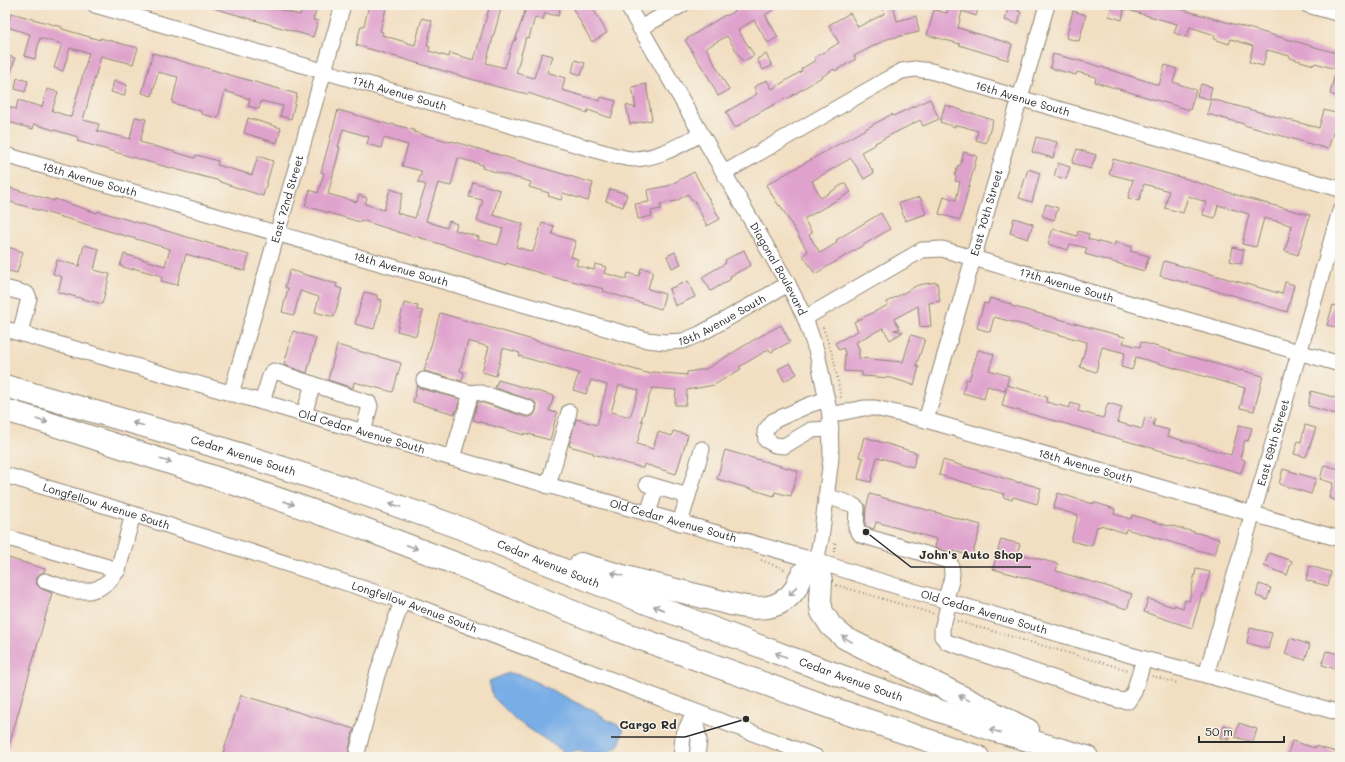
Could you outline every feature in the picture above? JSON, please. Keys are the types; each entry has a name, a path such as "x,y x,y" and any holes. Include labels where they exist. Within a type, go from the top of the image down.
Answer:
{"highway":[{"name":"Cedar Avenue South","path":"5,386 211,445 355,491 458,527 618,592 788,657 993,730 1080,755"},
{"path":"5,410 238,485 362,528 462,566 619,631 840,712 978,757"},
{"path":"458,527 640,581 746,608 768,608 788,598 796,588 801,575 826,557"},
{"path":"826,557 821,581 820,600 822,612 831,626 845,638 1080,755"}],"street":[{"name":"17th Avenue South","path":"95,5 616,156 633,159 650,157 667,151 701,134"},
{"name":"East 72nd Street","path":"231,394 343,5"},
{"name":"Diagonal Boulevard","path":"627,5 788,284 805,318 817,353 827,399 830,422 831,458 821,539 826,557"},
{"path":"640,28 682,5"},
{"name":"East 70th Street","path":"926,420 1047,5"},
{"path":"1308,5 1340,14"},
{"name":"16th Avenue South","path":"724,173 902,71 915,69 931,71 1019,98 1340,188"},
{"name":"18th Avenue South","path":"5,155 647,340 665,342 683,341 700,334 788,284"},
{"name":"East 69th Street","path":"1206,675 1340,211"},
{"name":"17th Avenue South","path":"805,318 922,250 942,249 1340,364"},
{"path":"5,288 27,294 30,298 20,333"},
{"name":"Old Cedar Avenue South","path":"5,329 680,523 826,557 947,601 1340,713"},
{"path":"262,402 271,373 274,371 369,403 370,406 363,432"},
{"path":"424,380 471,393 478,392 528,408"},
{"path":"304,414 313,384"},
{"path":"452,458 471,393"},
{"name":"18th Avenue South","path":"827,399 811,404 773,421 765,431 766,440 775,445 784,446 811,430 830,422 864,408 875,408 926,420 1340,538"},
{"path":"548,486 570,412"},
{"path":"680,523 702,449"},
{"name":"Longfellow Avenue South","path":"5,476 133,514 402,601 816,757"},
{"path":"648,514 651,486 688,496"},
{"path":"826,496 851,504 857,508 856,528 861,535 948,562 952,568 953,574 942,629 942,636 947,642 1118,700 1128,701 1134,692 1144,658"},
{"path":"45,581 75,591 89,591 99,588 109,581 118,570 133,514"},
{"path":"5,537 118,570"},
{"path":"356,757 377,675 402,601"},
{"path":"681,757 683,736 694,712"},
{"path":"694,712 699,740 697,757"}],"path":[{"path":"826,557 834,545"}],"water":[{"path":"509,673 524,676 594,710 603,718 624,728 619,744 616,748 606,752 594,753 577,750 567,754 516,720 493,697 489,681"}],"building":[{"path":"211,5 257,5 270,9 271,7 300,15 303,5 318,5 313,20 318,21 313,37 210,7"},
{"path":"369,5 387,5 380,31 383,32 382,35 415,45 422,18 432,21 427,46 430,47 429,51 449,57 450,53 474,60 490,5 502,5 486,63 505,68 513,41 515,41 527,5 561,5 558,16 545,13 543,20 535,17 529,38 526,37 516,73 534,78 542,53 553,56 547,72 565,78 562,90 600,101 601,97 616,101 611,118 588,110 587,113 528,93 498,87 356,45 361,26 364,26"},
{"path":"580,5 591,5 607,33 592,42 573,9"},
{"path":"745,5 781,5 765,15 778,37 768,43 754,20 738,30 754,55 743,62 727,36 706,48 729,90 718,96 710,80 685,40 725,15 726,16"},
{"path":"882,5 893,5 897,21 916,16 919,32 887,39 854,56 856,59 835,71 834,69 787,99 786,98 753,116 735,128 726,112 757,94 754,87 767,80 772,89 802,71 801,69 816,60 814,58 839,43 829,25 850,13 858,27 884,14"},
{"path":"949,5 979,5 976,16 962,11 958,28 1012,44 1008,60 927,35 934,10 947,13"},
{"path":"1009,5 1020,5 1018,11 1021,12 1018,24 1005,20"},
{"path":"1112,5 1166,5 1340,54 1340,97 1330,94 1336,69 1315,63 1314,65 1290,58 1290,56 1267,50 1263,66 1249,62 1253,46 1231,39 1229,44 1214,39 1215,35 1190,27 1187,37 1174,33 1177,24 1124,9 1122,20 1109,16"},
{"path":"1073,11 1086,15 1079,41 1066,38"},
{"path":"11,13 62,27 62,29 100,40 100,38 138,48 133,64 101,56 83,120 99,124 97,131 130,139 135,117 146,119 140,142 195,158 196,155 218,161 217,165 252,175 258,156 273,161 263,196 220,181 77,141 78,137 34,124 33,129 5,121 5,106 16,109 18,100 42,107 47,89 58,92 52,111 71,117 89,53 70,48 63,71 54,68 62,44 40,38 35,59 24,56 30,34 7,27"},
{"path":"153,53 297,94 291,119 280,116 283,106 261,101 259,109 248,106 250,99 225,91 218,118 201,114 201,111 172,103 178,77 158,72 152,96 142,93"},
{"path":"766,54 772,66 763,70 757,59"},
{"path":"1053,54 1159,85 1165,65 1177,69 1173,82 1196,90 1190,110 1095,82 1096,77 1077,72 1076,75 1050,68"},
{"path":"5,55 15,58 8,84 5,84"},
{"path":"575,60 585,63 581,75 572,72"},
{"path":"17,78 28,81 25,92 15,89"},
{"path":"114,81 127,85 124,96 111,92"},
{"path":"646,84 652,120 630,124 626,105 636,108 632,87"},
{"path":"1201,84 1212,87 1209,99 1197,96"},
{"path":"930,99 939,119 923,126 920,120 875,143 876,144 861,152 874,173 864,179 851,158 812,181 821,198 845,183 851,192 804,219 812,233 809,235 820,253 837,243 836,240 881,213 890,229 815,274 803,255 808,252 780,205 779,206 766,185 892,114 893,116"},
{"path":"1211,99 1319,128 1324,110 1339,114 1328,149 1207,114"},
{"path":"945,105 993,120 986,143 976,140 978,131 962,126 955,125 955,127 940,122"},
{"path":"338,110 414,130 414,132 451,142 452,141 593,183 588,201 563,193 561,200 548,196 549,193 529,187 531,182 482,168 483,165 458,158 451,186 438,183 426,221 447,228 449,221 457,224 455,230 479,237 478,240 498,245 503,229 477,221 483,200 469,197 473,182 500,190 493,215 523,224 516,247 533,252 542,223 554,226 552,234 576,241 571,257 578,259 576,265 594,270 595,264 606,267 604,273 626,279 628,273 639,276 641,268 653,271 648,289 665,294 661,309 603,291 604,289 564,280 506,263 506,265 361,220 360,222 305,206 310,190 318,193 324,173 321,172","holes":["343,129 369,137 367,144 381,148 384,138 408,145 402,166 422,171 418,182 426,185 415,218 397,213 403,193 390,189 384,210 365,204 367,198 359,195 357,202 328,194"]},
{"path":"248,118 281,128 277,143 244,133"},
{"path":"1036,137 1057,142 1053,158 1032,152"},
{"path":"1077,149 1096,155 1091,169 1072,163"},
{"path":"964,152 977,156 960,220 939,214 944,196 956,200 960,182 955,181 955,176"},
{"path":"1113,159 1310,215 1298,255 1285,251 1292,226 1284,223 1264,218 1256,247 1242,244 1249,214 1218,205 1215,218 1203,215 1206,202 1188,196 1183,213 1165,208 1169,191 1144,184 1139,201 1128,198 1133,180 1109,174"},
{"path":"1058,163 1070,167 1066,179 1054,176"},
{"path":"1028,169 1040,173 1032,202 1019,198"},
{"path":"694,172 720,219 707,226 694,200 692,201 688,194 676,201 660,204 661,209 651,211 652,216 638,219 635,204 649,202 647,190 668,186"},
{"path":"11,188 54,201 55,199 97,213 98,211 249,255 245,271 186,254 177,285 161,281 162,276 120,266 124,254 165,266 170,249 7,201"},
{"path":"610,189 627,194 623,207 606,201"},
{"path":"920,197 926,214 905,221 899,203"},
{"path":"1046,204 1058,208 1054,220 1042,216"},
{"path":"1014,218 1033,224 1028,239 1010,233"},
{"path":"1053,229 1077,236 1078,231 1089,234 1088,239 1114,246 1115,242 1132,247 1130,251 1149,256 1144,271 1085,254 1087,248 1070,244 1068,250 1048,244"},
{"path":"84,245 99,249 94,270 110,274 102,304 58,292 62,277 53,274 57,260 79,266"},
{"path":"5,246 23,252 17,273 5,270"},
{"path":"1233,247 1244,250 1241,264 1230,261"},
{"path":"744,250 751,265 729,277 731,279 711,291 702,277 726,263 725,260"},
{"path":"675,252 681,264 672,268 667,256"},
{"path":"1164,261 1282,294 1285,282 1294,285 1287,312 1229,294 1160,276"},
{"path":"290,270 337,284 336,287 342,289 334,317 315,312 319,297 300,291 294,315 282,312 288,288 285,287"},
{"path":"688,281 695,297 675,306 669,289"},
{"path":"937,282 940,301 929,303 931,326 920,327 918,306 894,319 900,329 894,330 903,332 890,340 883,328 856,342 859,349 859,358 903,362 911,335 925,339 916,366 919,367 914,385 891,378 862,376 862,372 844,371 845,352 843,348 839,350 835,343 858,331 854,322 888,305 887,302 918,285"},
{"path":"364,292 377,295 377,299 382,300 374,329 355,324"},
{"path":"990,298 1011,304 1011,306 1125,337 1123,343 1140,347 1141,342 1263,376 1254,411 1240,408 1245,388 1136,357 1132,370 1121,367 1125,353 1102,347 1096,372 1080,367 1087,342 994,317 990,332 977,328 984,303 988,304"},
{"path":"404,303 418,306 417,310 423,311 416,336 397,331"},
{"path":"1333,305 1340,307 1340,328 1327,325"},
{"path":"440,313 650,374 651,372 687,375 687,372 706,369 781,325 790,342 771,352 769,349 739,367 741,369 714,385 687,390 686,405 675,405 676,390 652,388 641,421 643,421 637,444 653,449 658,432 672,436 673,431 688,435 676,474 644,464 643,468 569,446 576,419 597,425 607,385 591,380 586,394 573,390 579,373 519,356 520,353 503,348 496,376 482,372 489,347 468,341 460,371 464,372 462,381 424,371","holes":["619,385 639,390 630,417 611,412"]},
{"path":"293,331 316,338 307,373 284,365"},
{"path":"337,345 401,363 393,392 354,382 353,388 328,380"},
{"path":"978,350 994,354 989,370 1009,376 1005,391 987,386 984,399 963,393 966,379 969,380"},
{"path":"790,363 797,374 784,381 778,369"},
{"path":"498,380 554,396 549,411 557,413 550,440 524,433 524,435 473,420 478,401 526,417 534,415 537,406 535,402 495,388"},
{"path":"1007,385 1047,397 1046,402 1069,408 1071,403 1080,406 1078,411 1103,418 1108,403 1122,407 1117,422 1142,429 1145,417 1155,419 1153,426 1169,430 1167,436 1231,455 1239,425 1252,428 1248,441 1245,440 1240,458 1245,460 1241,473 1002,406"},
{"path":"417,386 422,389 460,399 455,414 413,402"},
{"path":"1311,391 1340,399 1340,415 1308,406"},
{"path":"1305,425 1316,428 1306,457 1294,454 1298,441 1301,442"},
{"path":"864,437 917,453 913,467 877,457 871,482 858,479 863,458 859,457"},
{"path":"725,450 798,471 791,496 775,492 774,496 717,479"},
{"path":"943,460 1041,488 1037,504 1013,497 1012,500 1003,497 1004,494 939,475"},
{"path":"1324,465 1340,469 1340,502 1329,498 1333,483 1320,479"},
{"path":"1283,469 1316,479 1311,494 1279,484"},
{"path":"1058,493 1115,509 1114,514 1131,519 1132,515 1219,539 1215,555 1126,529 1125,533 1101,525 1100,527 1097,526 1092,546 1071,541 1078,515 1053,508"},
{"path":"870,494 981,525 972,556 953,551 952,553 935,547 937,539 876,522 874,529 867,527 865,525 866,508"},
{"path":"1001,539 1020,544 1017,553 1058,564 1056,571 1132,594 1127,609 1056,586 993,569"},
{"path":"1269,553 1292,561 1287,575 1264,566"},
{"path":"5,557 45,569 44,572 39,574 36,583 42,589 52,593 8,749 5,748"},
{"path":"1310,566 1331,572 1328,586 1306,580"},
{"path":"1196,569 1210,572 1192,628 1144,612 1148,599 1174,607 1174,605 1183,608 1185,600 1189,601"},
{"path":"1259,584 1271,588 1267,600 1256,596"},
{"path":"1250,628 1272,633 1268,649 1247,643"},
{"path":"1290,638 1310,645 1305,660 1285,654"},
{"path":"1326,651 1340,654 1340,670 1322,665"},
{"path":"241,695 354,729 347,757 222,757"},
{"path":"1239,723 1257,729 1253,742 1235,737"},
{"path":"1224,725 1233,728 1229,740 1220,738"},
{"path":"1292,741 1315,748 1315,746 1340,753 1340,757 1297,757 1288,754"}],"place":[{"name":"John's Auto Shop","path":"866,532"},
{"name":"Cargo Rd","path":"746,719"}]}
